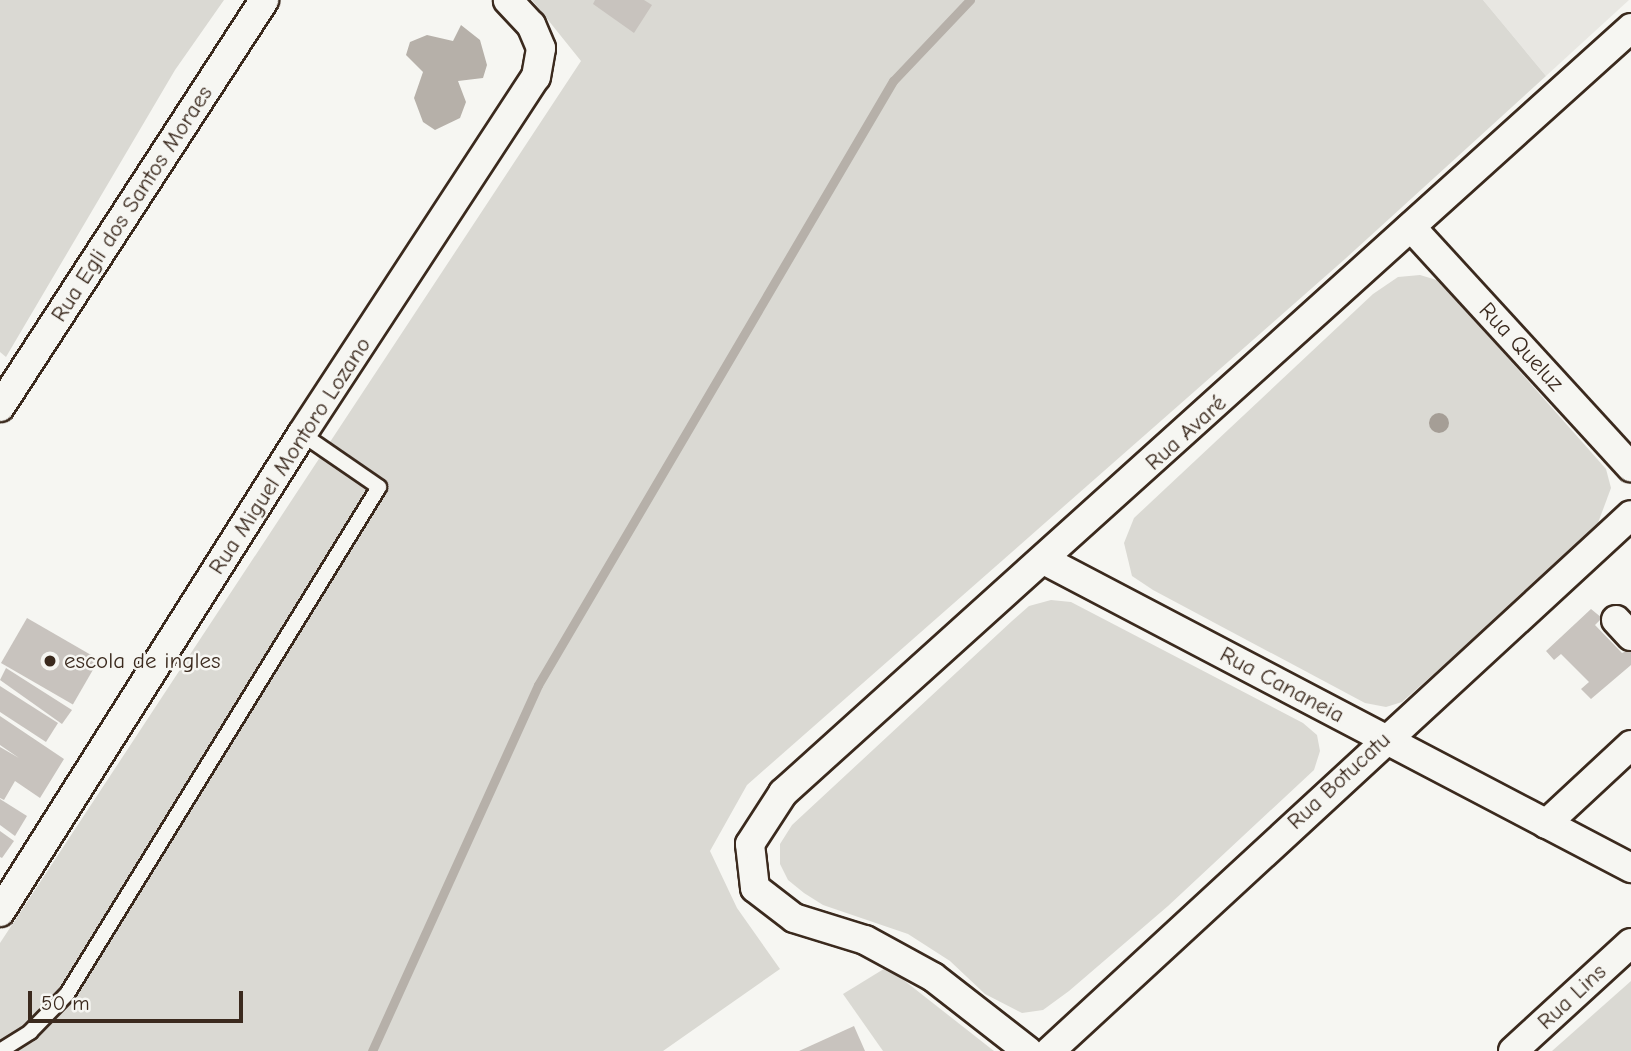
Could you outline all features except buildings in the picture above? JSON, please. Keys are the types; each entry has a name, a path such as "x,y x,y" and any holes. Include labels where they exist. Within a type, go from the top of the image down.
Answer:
{"street":[{"name":"Rua Egli dos Santos Moraes","path":"0,407 264,0"},
{"name":"Rua Miguel Montoro Lozano","path":"0,912 302,434 536,77 541,48 531,26 508,0"},
{"name":"Rua Avaré","path":"1028,1051 933,977 865,940 794,918 755,888 750,844 783,793 1046,561 1631,28"},
{"name":"Rua Queluz","path":"1411,227 1631,467"},
{"name":"Rua Botucatu","path":"1050,1051 1384,739 1631,515"},
{"name":"Rua Cananeia","path":"1046,561 1631,868"},
{"path":"1546,824 1631,745"},
{"name":"Rua Lins","path":"1513,1051 1631,943"}],"lane":[{"path":"0,1051 30,1032 67,994 379,487 302,434"}],"shaded area":[{"path":"0,0 224,0 175,70 6,357 0,352"},
{"path":"532,0 1483,0 1546,76 1345,259 747,785 710,851 737,908 780,969 663,1051 0,1051 0,943 581,61"},
{"path":"1483,0 1629,0 1546,76"},
{"path":"461,25 480,40 487,65 483,78 458,81 466,102 460,118 435,130 423,122 414,98 423,72 406,55 410,42 427,35 453,41"},
{"path":"1420,275 1440,281 1606,469 1611,488 1595,531 1402,702 1386,707 1365,703 1153,590 1132,576 1124,543 1134,518 1373,294 1398,277"},
{"path":"1051,600 1071,602 1303,723 1317,735 1320,751 1314,770 1168,906 1069,991 1043,1010 1022,1013 985,994 950,961 908,934 823,905 804,893 788,880 780,864 780,844 792,825 1012,621 1029,606"},
{"path":"887,967 994,1051 883,1051 843,994"},
{"path":"1631,981 1631,1051 1552,1051"}],"waterway":[{"path":"372,1051 538,685 893,81 970,0"}],"place":[{"name":"escola de ingles","path":"50,661"}]}
